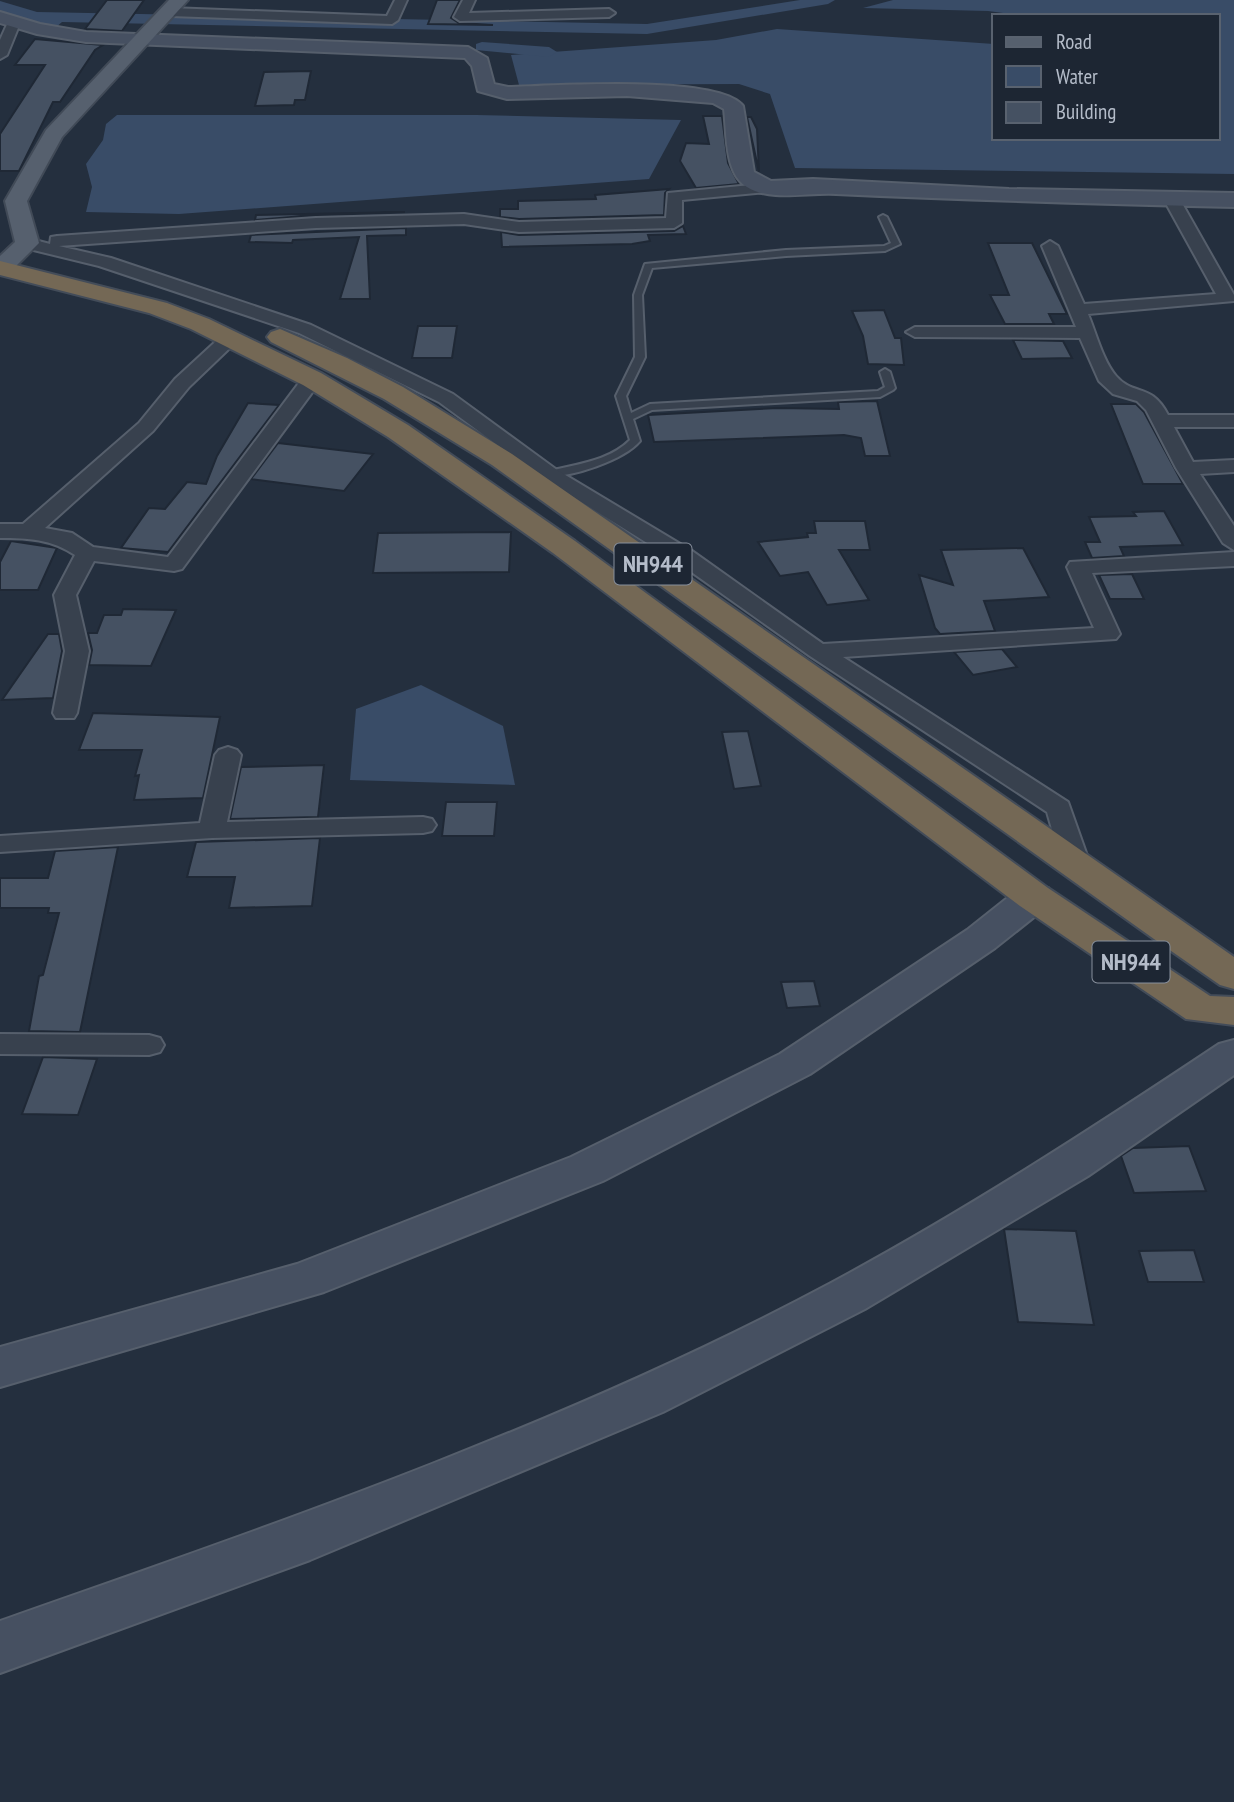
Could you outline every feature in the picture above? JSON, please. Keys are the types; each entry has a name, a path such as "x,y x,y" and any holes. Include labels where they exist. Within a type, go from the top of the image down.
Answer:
{"highway":[{"name":"NH944","path":"10,256 158,308 231,337 312,379 398,431 564,547 1034,897 1201,1009 1234,1011"},
{"name":"NH944","path":"10,256 139,284 253,325 359,372 438,418 607,532 1234,976"}],"main road":[{"path":"10,256 16,201 52,134 171,9"}],"street":[{"path":"250,15 253,0"},
{"path":"314,17 323,0"},
{"path":"171,9 392,20 401,0"},
{"path":"452,30 469,0"},
{"path":"534,13 546,0"},
{"path":"460,17 609,13"},
{"path":"0,55 7,20 86,37 468,53 477,56 482,62 485,87 497,91 713,95 727,100 733,107 744,175 756,184 771,188"},
{"path":"10,256 316,223 464,219 519,227 674,223 674,196 813,186 1009,196 1234,200"},
{"path":"1075,310 1227,298 1171,198"},
{"path":"1050,247 1106,377 1120,390 1144,397 1164,421 1186,468 1234,543"},
{"path":"10,256 105,262 305,329 446,398 550,474 684,556 818,651 1059,808 1077,867"},
{"path":"915,332 1087,333"},
{"path":"28,531 146,426 182,383 231,337"},
{"path":"0,531 28,531 64,538 87,553 174,564 312,379"},
{"path":"1164,421 1234,421"},
{"path":"1186,468 1234,466"},
{"path":"65,713 77,651 65,595 87,553"},
{"path":"818,651 1108,634 1078,567 1234,559"},
{"path":"212,830 228,755"},
{"path":"0,844 212,830 423,825"},
{"path":"0,1367 307,1279 587,1169 795,1064 981,939 1034,897"},
{"path":"0,1044 149,1045"},
{"path":"0,1647 291,1543 645,1397 848,1296 1072,1164 1234,1054"}],"lane":[{"path":"550,474 614,457 628,450 635,440 621,396 640,357 638,295 648,266 786,253 885,248 896,244 883,217"},
{"path":"628,418 650,407 880,394 890,388 885,372"}],"water":[{"path":"893,0 1234,0 1234,174 795,168 770,94 739,84 519,85 511,55 716,40 777,29 992,44 992,140 1220,140 1220,14 1011,14 863,8"},
{"path":"117,115 476,115 681,120 649,179 179,214 86,212 92,187 86,164 103,140 106,124"},
{"path":"421,685 503,726 515,785 350,780 356,709"}],"building":[{"path":"107,0 144,0 122,31 85,29"},
{"path":"437,0 460,0 451,18 459,23 493,25 428,24"},
{"path":"35,39 103,45 95,50 60,102 53,102 19,171 0,171 0,134 45,65 15,65"},
{"path":"311,71 305,100 295,100 294,105 255,106 264,72"},
{"path":"703,116 722,116 728,163 739,184 696,188 680,161 686,143 709,144"},
{"path":"747,117 751,117 757,129 759,172"},
{"path":"669,189 665,193 664,215 519,219 500,217 500,209 518,209 518,201 596,199 595,195"},
{"path":"405,212 316,215 255,220 256,215"},
{"path":"683,226 686,234 648,235 650,241 632,244 502,247 501,232 519,235 674,231"},
{"path":"406,228 406,235 367,236 370,299 340,299 359,237 293,240 292,243 249,242 251,235"},
{"path":"988,243 1032,243 1067,314 1049,314 1054,324 1005,324 990,295 1009,295"},
{"path":"884,310 895,338 901,338 904,365 868,364 863,336 852,311"},
{"path":"418,326 457,326 452,358 412,358"},
{"path":"1013,340 1063,341 1072,358 1022,359"},
{"path":"877,401 890,456 865,456 861,438 844,435 654,442 648,415 778,408 839,409 838,402"},
{"path":"248,403 279,405 168,552 121,548 149,508 165,509 187,482 206,484 217,456"},
{"path":"1111,404 1136,404 1144,412 1183,484 1143,484"},
{"path":"278,443 373,454 344,491 251,479"},
{"path":"1164,511 1183,545 1120,547 1124,556 1092,558 1085,542 1100,542 1089,517 1136,516 1133,512"},
{"path":"814,521 865,521 870,550 839,550 869,600 827,605 808,572 780,576 758,542 808,537 807,533 816,533"},
{"path":"511,532 509,572 373,573 378,533"},
{"path":"11,541 57,548 38,590 0,590 0,562"},
{"path":"1023,548 1049,597 984,601 995,631 940,634 935,628 919,575 953,585 941,550"},
{"path":"1132,574 1144,599 1110,599 1099,575"},
{"path":"123,609 176,610 151,666 89,665 92,650 88,633 97,633 104,615 121,615"},
{"path":"48,634 59,634 62,651 53,698 2,700"},
{"path":"1002,649 1017,667 973,675 954,652"},
{"path":"93,713 220,717 203,798 134,800 139,775 135,776 142,750 79,750"},
{"path":"748,731 761,786 734,789 722,732"},
{"path":"324,765 318,817 230,819 241,767"},
{"path":"446,802 497,802 494,836 442,836"},
{"path":"320,838 312,906 229,908 235,877 187,877 196,842"},
{"path":"118,847 80,1032 29,1031 39,976 43,975 59,913 48,913 49,908 0,908 0,878 48,878 55,851"},
{"path":"814,981 820,1006 787,1008 781,982"},
{"path":"43,1057 97,1059 78,1115 22,1114"},
{"path":"1189,1146 1206,1191 1134,1193 1121,1156 1133,1148"},
{"path":"1004,1229 1076,1231 1094,1325 1018,1322"},
{"path":"1194,1250 1204,1282 1148,1282 1139,1251"}],"waterway":[{"path":"36,17 647,29 828,0"},
{"path":"0,6 36,17"},
{"path":"36,17 55,23"},
{"path":"482,47 549,52"}]}
